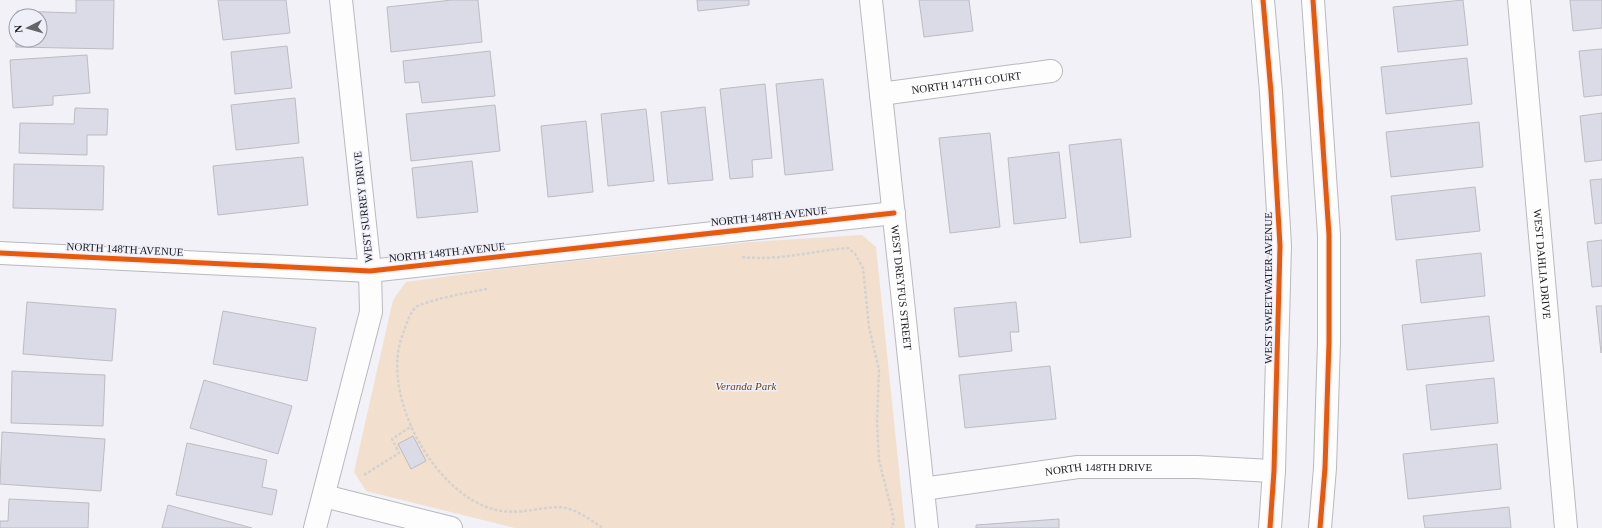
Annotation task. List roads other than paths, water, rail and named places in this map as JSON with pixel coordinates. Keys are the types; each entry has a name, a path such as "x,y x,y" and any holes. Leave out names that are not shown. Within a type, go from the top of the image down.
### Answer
{"street":[{"name":"WEST SURREY DRIVE","path":"315,528 370,312 370,271 341,0"},
{"name":"WEST DREYFUS STREET","path":"871,0 927,528"},
{"name":"WEST SWEETWATER AVENUE","path":"1263,0 1271,92 1280,246 1274,471 1270,528"},
{"path":"1313,0 1329,235 1329,342 1325,468 1320,528"},
{"name":"WEST DAHLIA DRIVE","path":"1519,0 1566,528"},
{"name":"NORTH 147TH COURT","path":"881,94 1052,71"},
{"name":"NORTH 148TH AVENUE","path":"0,253 370,271 894,212"},
{"name":"NORTH 148TH DRIVE","path":"923,488 1078,467 1197,467 1274,471"},
{"path":"324,496 451,528"}],"park label":[{"name":"Veranda Park","path":"746,386"}]}
